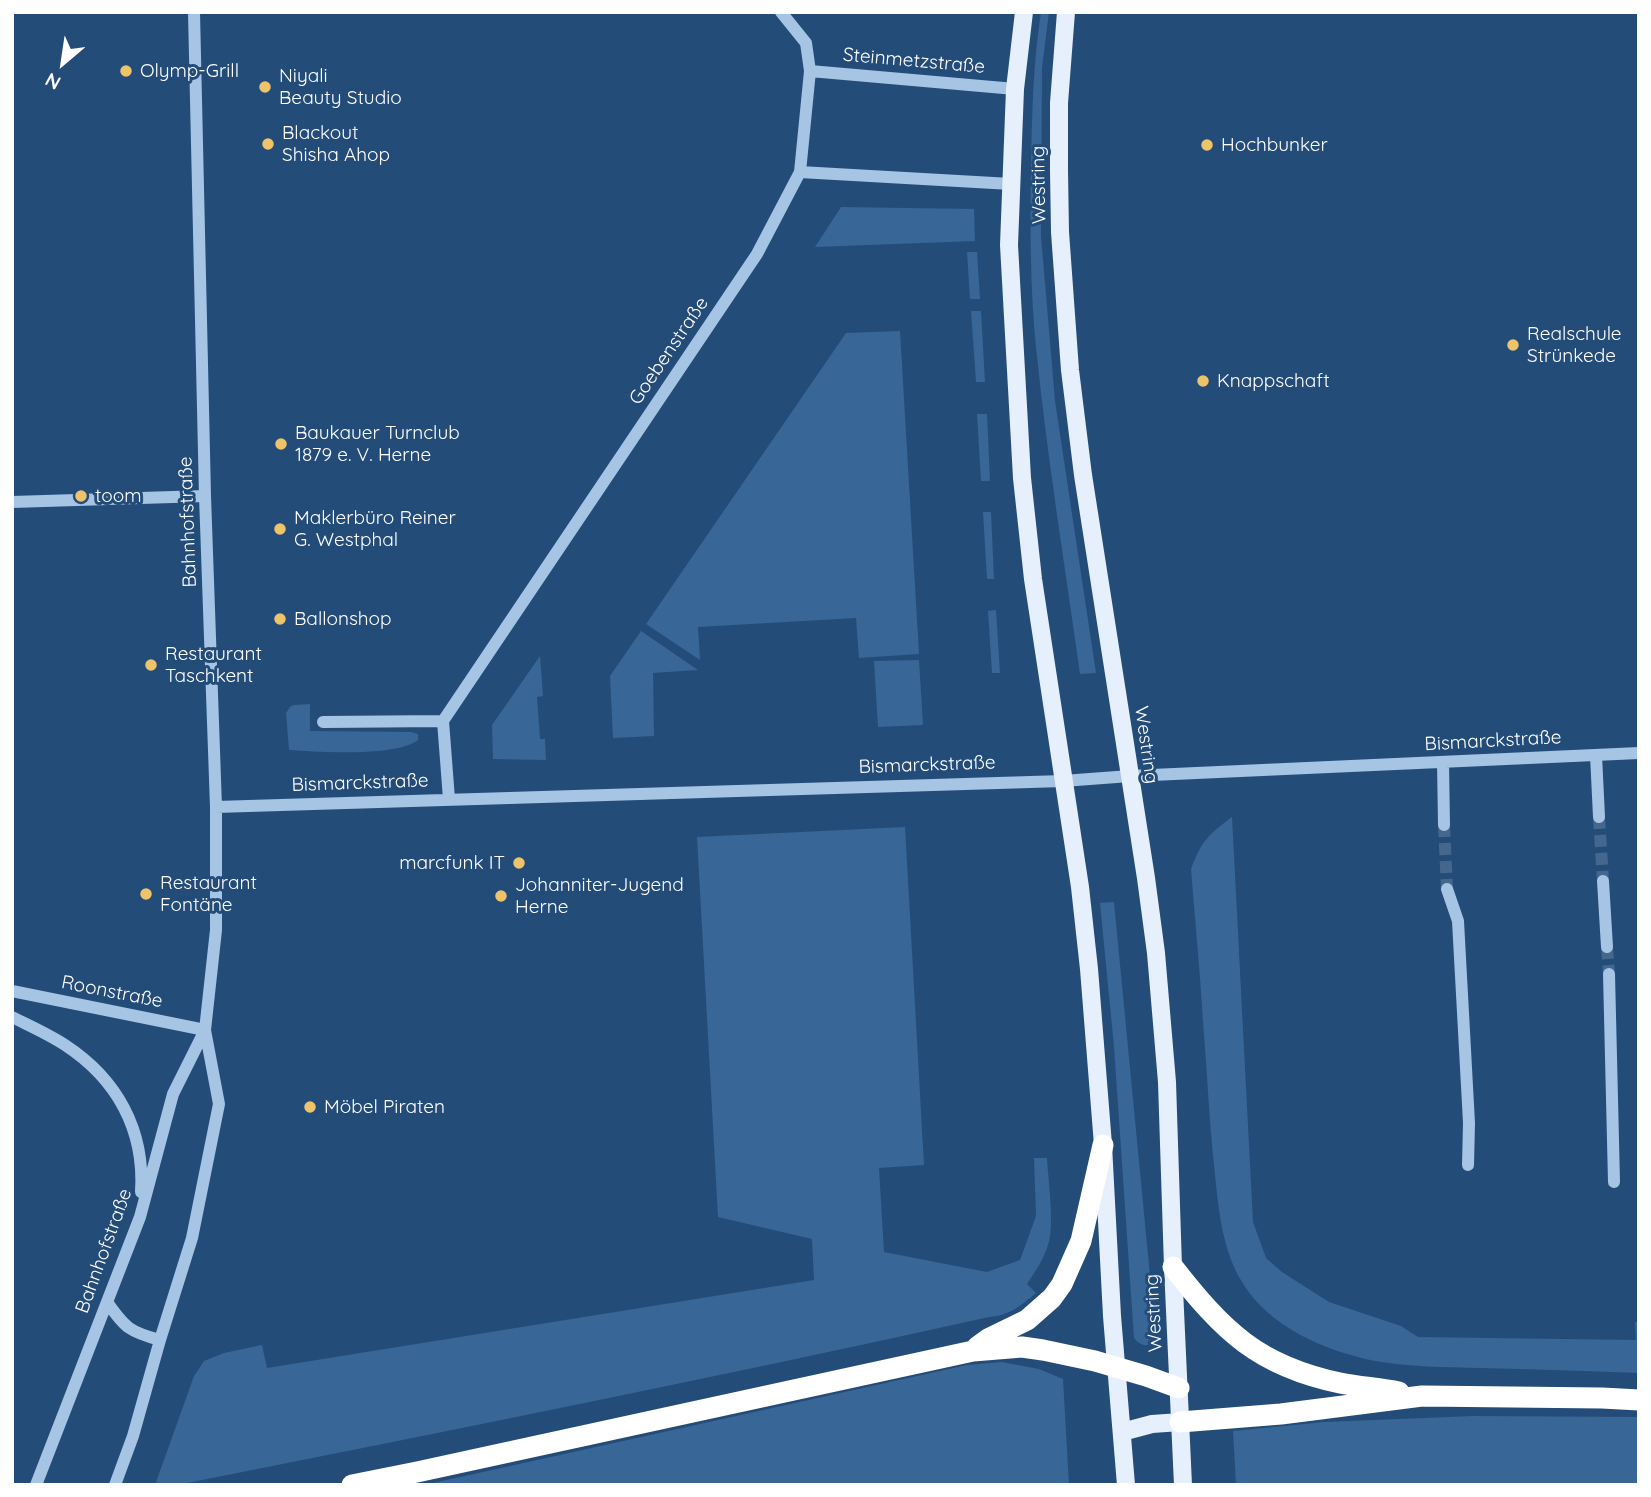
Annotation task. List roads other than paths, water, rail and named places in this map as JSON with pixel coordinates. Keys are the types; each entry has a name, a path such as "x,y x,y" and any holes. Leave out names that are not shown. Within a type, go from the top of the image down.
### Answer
{"highway":[{"path":"973,1351 988,1339 1027,1320 1052,1298 1062,1284 1081,1241 1103,1146"},
{"path":"1173,1267 1218,1320 1239,1339 1266,1357 1302,1372 1339,1382 1422,1396"},
{"path":"352,1485 973,1351 1022,1347 1082,1358 1178,1388"},
{"path":"1180,1422 1281,1414 1422,1396 1639,1400"}],"main road":[{"name":"Westring","path":"1024,12 1015,89 1009,244 1022,478 1033,579 1080,887 1089,968 1126,1485"},
{"name":"Westring","path":"1066,12 1059,103 1059,171 1060,232 1070,370 1083,475 1150,901 1158,979 1167,1082 1183,1485"},
{"path":"1122,1432 1152,1424 1180,1422"}],"street":[{"name":"Bahnhofstraße","path":"115,1485 133,1436 192,1238 219,1104 205,1030 216,930 216,807 205,496 194,12"},
{"path":"781,12 806,43 810,71 800,172 1011,184"},
{"name":"Steinmetzstraße","path":"810,71 1015,89"},
{"name":"Goebenstraße","path":"443,721 758,254 800,172"},
{"path":"12,502 205,496"},
{"path":"323,722 443,721 449,799"},
{"name":"Bismarckstraße","path":"216,807 1063,781 1639,753"},
{"path":"1596,755 1599,817"},
{"path":"1443,762 1444,825"},
{"path":"1603,881 1607,947"},
{"path":"1447,889 1458,920 1469,1123 1468,1165"},
{"path":"1609,974 1614,1182"},
{"name":"Roonstraße","path":"12,991 205,1030"},
{"path":"12,1017 65,1045 88,1063 116,1095 137,1135 142,1184 140,1217"},
{"name":"Bahnhofstraße","path":"37,1485 140,1217 173,1094 205,1030"},
{"path":"107,1302 118,1319 135,1333 160,1340"}],"tunnel":[{"path":"1599,817 1603,881"},
{"path":"1444,825 1447,889"},
{"path":"1607,947 1609,974"}],"place":[{"name":"Olymp-Grill","path":"126,71"},
{"name":"Niyali Beauty Studio","path":"265,87"},
{"name":"Blackout Shisha Ahop","path":"268,144"},
{"name":"Hochbunker","path":"1207,145"},
{"name":"Realschule Strünkede","path":"1513,345"},
{"name":"Knappschaft","path":"1203,381"},
{"name":"Baukauer Turnclub 1879 e. V. Herne","path":"281,444"},
{"name":"toom","path":"81,496"},
{"name":"Maklerbüro Reiner G. Westphal","path":"280,529"},
{"name":"Ballonshop","path":"280,619"},
{"name":"Restaurant Taschkent","path":"151,665"},
{"name":"marcfunk IT","path":"519,863"},
{"name":"Restaurant Fontäne","path":"146,894"},
{"name":"Johanniter-Jugend Herne","path":"501,896"},
{"name":"Möbel Piraten","path":"310,1107"}]}
